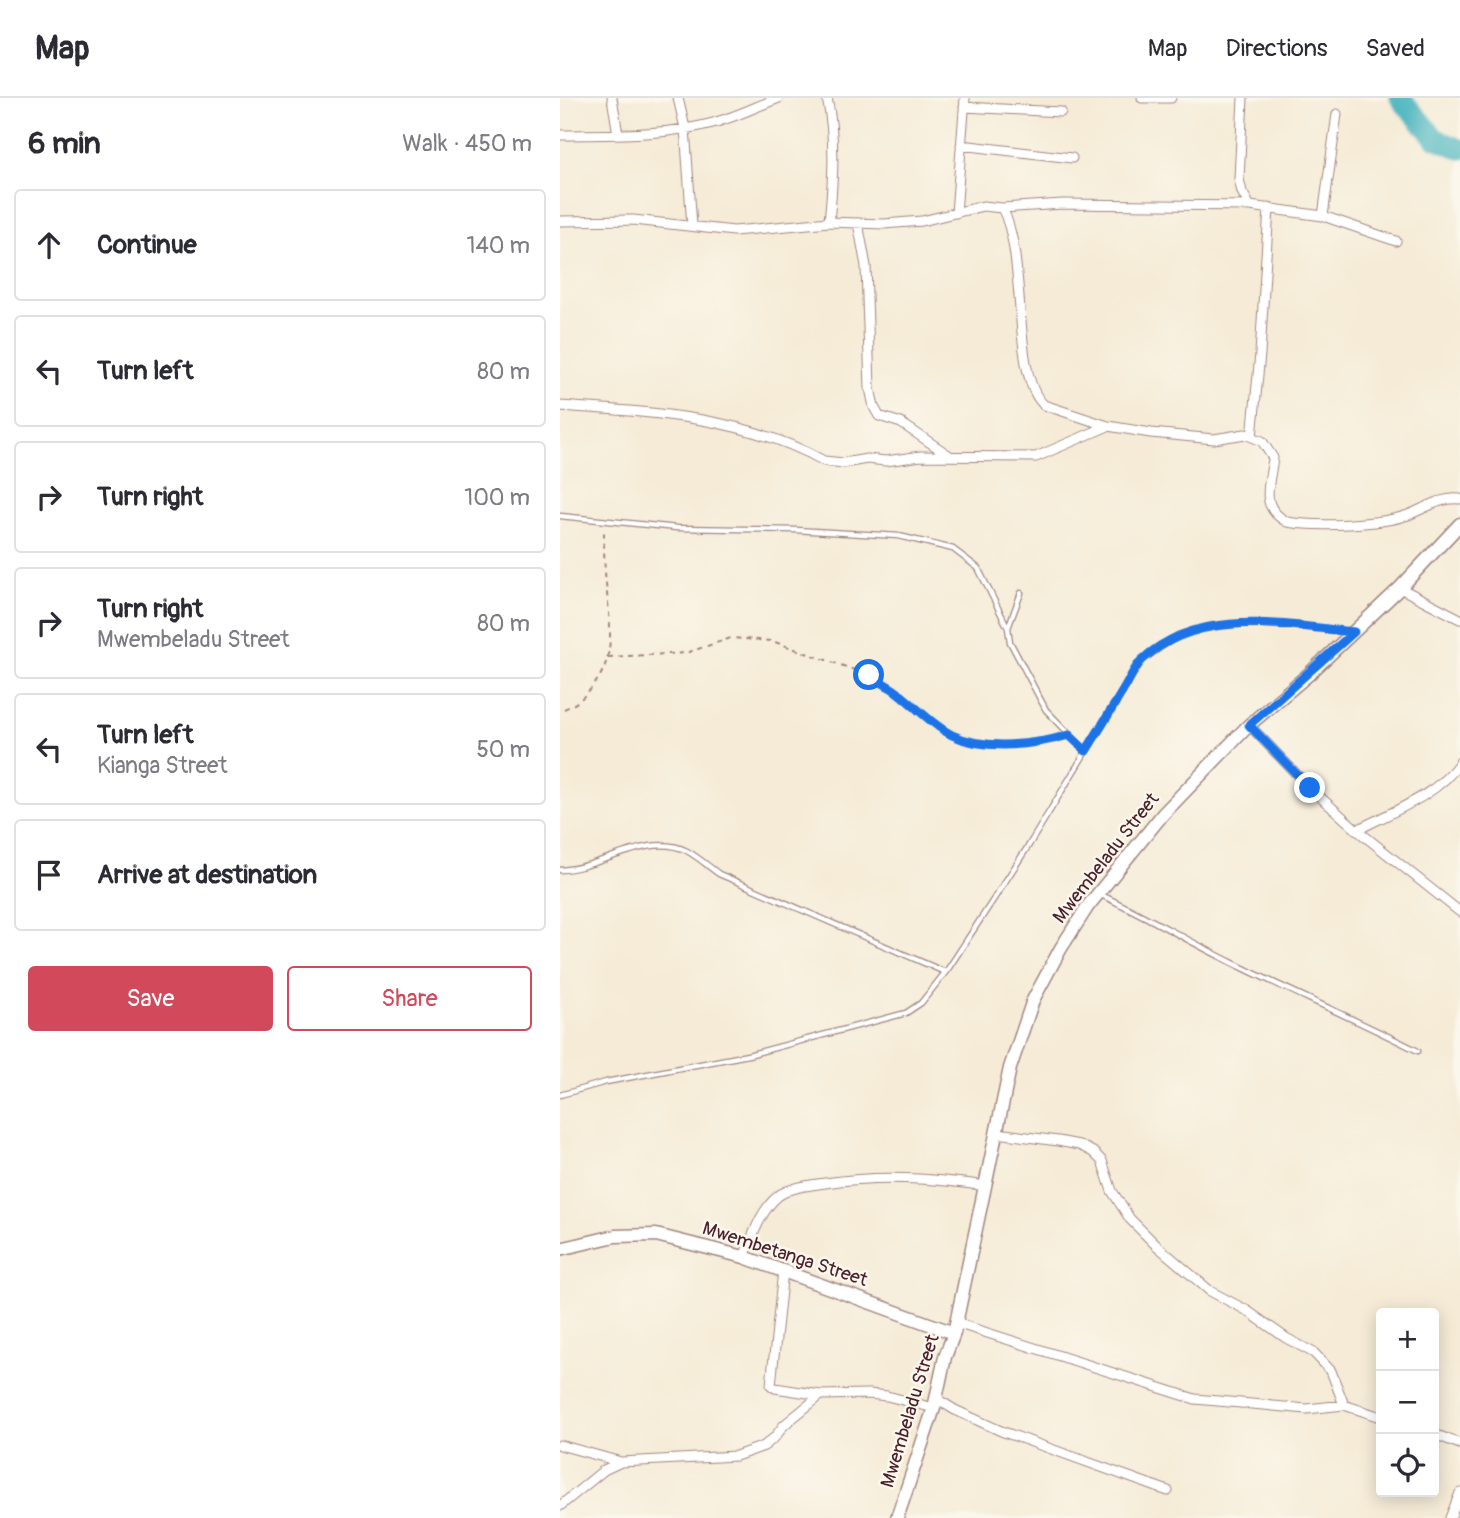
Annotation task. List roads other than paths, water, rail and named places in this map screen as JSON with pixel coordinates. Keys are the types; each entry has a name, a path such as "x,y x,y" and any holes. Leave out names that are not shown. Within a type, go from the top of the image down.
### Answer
{"street":[{"path":"612,98 618,134"},
{"path":"678,98 685,128 692,226"},
{"path":"560,135 618,134 685,128 726,119 779,98"},
{"path":"827,98 833,169 829,222"},
{"path":"1142,98 1171,98"},
{"path":"1243,98 1240,179 1242,191 1250,206"},
{"path":"956,213 964,102 1061,112"},
{"path":"1323,216 1337,114"},
{"path":"961,145 1072,158"},
{"path":"560,221 634,220 734,231 829,222 884,224 922,221 983,205 1002,208 1063,204 1250,206 1323,216 1396,241"},
{"path":"1002,208 1008,219 1014,248 1026,367 1037,399 1053,410 1108,426 1151,433 1213,439 1245,434 1262,441 1273,458 1267,489 1269,505 1277,517 1287,523 1384,521 1409,514 1443,499 1460,499"},
{"path":"1252,437 1269,208"},
{"path":"858,223 866,266 870,388 874,407 879,416 901,423 950,456"},
{"path":"560,406 656,412 696,419 768,435 834,463 867,459 886,461 921,456 1035,457 1108,426"},
{"name":"Mwembeladu Street","path":"897,1518 936,1404 955,1328 1010,1068 1033,1000 1061,948 1098,894 1163,814 1249,725 1400,588 1460,524"},
{"path":"1400,588 1460,619"},
{"path":"1249,725 1310,788 1357,830 1460,912"},
{"path":"1357,830 1426,794 1443,782 1460,762"},
{"path":"997,1133 1058,1140 1093,1152 1102,1161 1112,1191 1130,1219 1146,1236 1210,1291 1246,1310 1286,1338 1314,1353 1331,1371 1344,1405"},
{"path":"744,1257 763,1213 780,1195 806,1186 856,1178 905,1177 986,1186"},
{"name":"Mwembetanga Street","path":"560,1249 615,1236 656,1235 744,1257 955,1328"},
{"path":"783,1271 771,1385 775,1388 821,1395 869,1394 936,1404 1002,1431 1168,1491"},
{"path":"955,1328 1195,1399 1307,1409 1344,1405 1376,1415"},
{"path":"560,1445 621,1462 736,1456 764,1446 793,1417 821,1395"},
{"path":"1439,1436 1460,1444"},
{"path":"560,1506 604,1470 621,1462"},
{"path":"1450,1518 1460,1493"}],"lane":[{"path":"560,516 677,528 795,530 899,536 953,549 978,568 1008,628 1010,642 1041,700 1069,735 1086,751"},
{"path":"1008,628 1021,593"},
{"path":"560,1096 606,1082 748,1055 906,1013 921,1003 945,972 1029,845 1141,661 1178,635 1210,626 1296,626 1354,632"},
{"path":"560,870 578,869 649,846 664,845 685,850 719,874 945,972"},
{"path":"1098,894 1299,996 1356,1020 1418,1051"}],"waterway":[{"path":"1400,98 1435,138 1460,149"}]}
